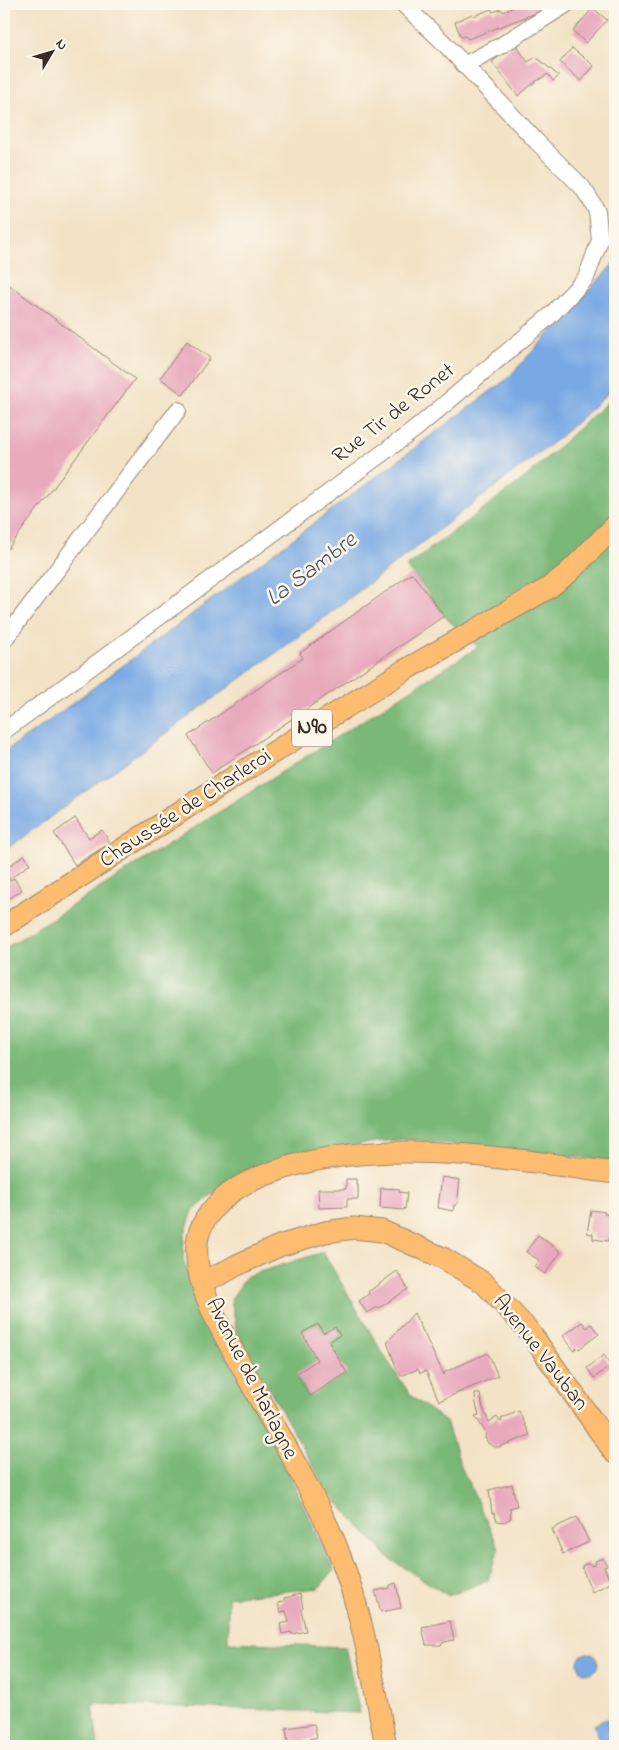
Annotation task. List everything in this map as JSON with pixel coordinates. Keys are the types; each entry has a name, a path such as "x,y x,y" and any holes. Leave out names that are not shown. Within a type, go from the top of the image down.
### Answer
{"main road":[{"name":"Chaussée de Charleroi","path":"4,926 223,784 398,675 547,589 568,573 615,526"},
{"name":"Avenue de Marlagne","path":"386,1746 356,1600 329,1529 216,1320 201,1281 196,1245 200,1229 211,1211 236,1188 262,1176 291,1166 363,1154 445,1152 615,1173"},
{"name":"Avenue Vauban","path":"201,1281 221,1274 279,1246 324,1232 354,1228 382,1231 444,1258 484,1283 528,1331 615,1453"}],"street":[{"name":"Rue Tir de Ronet","path":"4,731 414,430 551,315 586,278 600,240 597,212 582,187 403,4"},
{"path":"464,65 500,46 567,4"},
{"path":"4,640 178,410"}],"green space":[{"path":"615,395 615,1161 403,1139 327,1148 273,1161 221,1187 193,1211 184,1236 183,1259 206,1317 276,1447 334,1570 319,1588 228,1597 228,1642 345,1647 360,1713 93,1704 98,1746 4,1746 4,949 478,647 444,616 424,587 406,567 527,476"},
{"path":"323,1252 385,1357 411,1396 446,1422 462,1469 499,1548 488,1580 449,1596 390,1559 328,1492 237,1333 231,1299 247,1276"}],"water":[{"name":"La Sambre","path":"615,262 615,387 560,437 321,620 4,851 4,752 50,720 507,379"},
{"path":"588,1653 595,1656 598,1663 595,1670 588,1673 581,1670 578,1663 581,1656"},
{"path":"606,1719 609,1721 610,1725 608,1727 615,1741 611,1746 603,1746 594,1725"}],"building":[{"path":"520,4 541,4 544,10 468,39 465,36 461,37 455,22 472,14 474,16 491,9 493,12 501,9 503,12"},
{"path":"593,8 607,20 586,43 573,31"},
{"path":"515,44 528,62 536,57 559,76 553,81 548,74 518,96 492,62"},
{"path":"572,48 594,66 581,81 560,62"},
{"path":"4,281 135,379 4,554"},
{"path":"187,341 210,358 183,395 160,378"},
{"path":"412,573 444,616 212,773 188,736 303,658 300,653"},
{"path":"75,818 89,838 102,830 110,843 75,865 54,833"},
{"path":"24,855 30,864 8,880 4,870"},
{"path":"14,878 22,890 4,902 4,885"},
{"path":"442,1177 460,1180 457,1205 454,1205 453,1211 438,1208"},
{"path":"346,1179 356,1179 358,1199 347,1199 347,1207 319,1208 318,1189 346,1189"},
{"path":"381,1188 399,1189 399,1192 407,1193 405,1209 380,1208"},
{"path":"591,1210 612,1215 612,1236 610,1236 608,1241 593,1239 593,1234 587,1233"},
{"path":"538,1235 561,1252 545,1274 535,1267 539,1260 526,1252"},
{"path":"397,1271 408,1289 379,1308 367,1313 359,1301"},
{"path":"414,1313 444,1375 445,1372 488,1353 498,1376 439,1401 426,1371 420,1373 418,1369 401,1376 387,1342"},
{"path":"582,1322 587,1328 591,1324 599,1334 579,1349 577,1347 574,1350 563,1336"},
{"path":"318,1324 323,1333 335,1327 340,1335 329,1342 347,1373 310,1396 296,1374 317,1360 302,1333"},
{"path":"604,1355 611,1366 594,1378 587,1368"},
{"path":"475,1394 480,1394 489,1422 497,1417 500,1422 502,1421 501,1419 519,1411 530,1435 499,1447 494,1447 488,1443 485,1438 486,1433 475,1416 479,1415"},
{"path":"512,1484 517,1506 510,1508 511,1518 504,1522 497,1521 494,1513 492,1513 489,1490"},
{"path":"577,1517 589,1542 563,1554 552,1529"},
{"path":"603,1558 607,1566 604,1567 611,1583 592,1592 582,1568 583,1565 588,1563 592,1566 596,1564 595,1561"},
{"path":"396,1583 401,1608 381,1612 375,1591 390,1588 390,1585"},
{"path":"300,1594 303,1608 301,1610 306,1631 282,1634 280,1624 289,1622 286,1611 280,1612 278,1603 284,1601 284,1598"},
{"path":"450,1621 454,1640 444,1642 441,1645 426,1645 422,1627"},
{"path":"314,1724 317,1737 302,1741 303,1746 281,1746 281,1744 288,1743 286,1728"}]}
